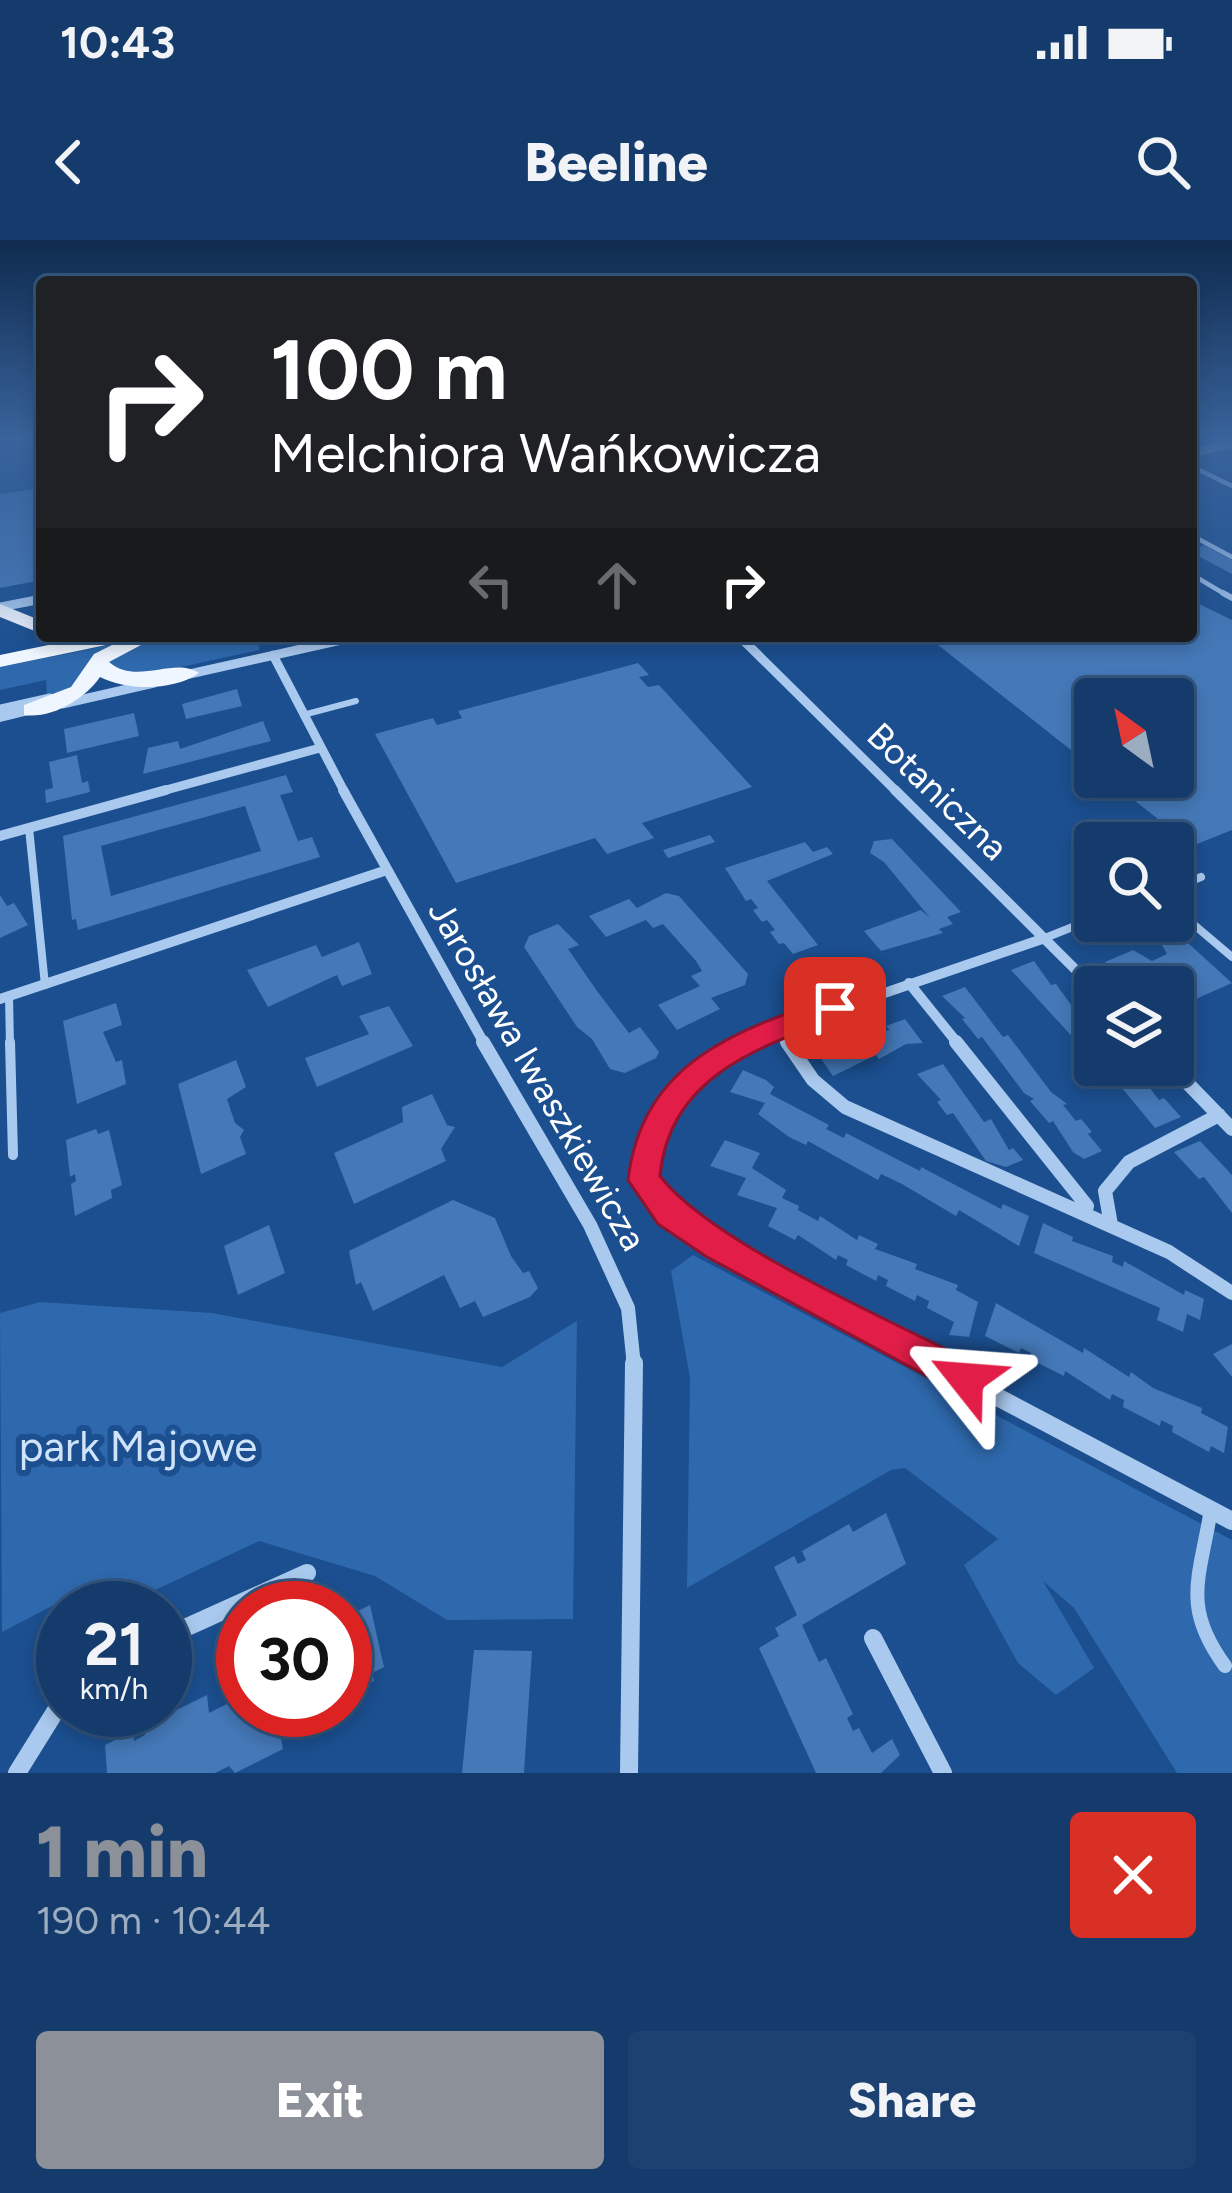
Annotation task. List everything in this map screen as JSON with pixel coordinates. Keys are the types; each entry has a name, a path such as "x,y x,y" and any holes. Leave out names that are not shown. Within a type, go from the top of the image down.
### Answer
{"main road":[{"path":"2,610 34,626"},
{"path":"0,646 36,639"},
{"path":"0,661 93,642"},
{"path":"32,710 79,692 98,663 137,642"},
{"path":"98,663 121,678 188,673"}],"street":[{"path":"2,610 36,604"},
{"path":"0,713 79,692 332,642"},
{"name":"Botaniczna","path":"745,642 1074,968"},
{"name":"Jarosława Iwaszkiewicza","path":"273,655 384,871 590,1225 628,1308 636,1385 629,1773"},
{"path":"0,713 32,710 222,666"},
{"path":"0,836 320,748"},
{"path":"4,998 384,871"},
{"path":"1045,938 776,1028 701,1066 661,1114 648,1138 644,1180 669,1214 774,1279 1232,1521"},
{"path":"909,983 1087,1206 1085,1214"},
{"path":"776,1028 813,1080 845,1107 1201,1268 1232,1293"},
{"path":"1191,1086 1232,1129"},
{"path":"1111,1226 1105,1191 1116,1173 1219,1115"},
{"path":"192,1625 307,1573"},
{"path":"873,1638 943,1773"},
{"path":"17,1773 39,1737"}],"lane":[{"path":"1197,538 1232,557"},
{"path":"1197,578 1232,598"},
{"path":"303,715 356,701"},
{"path":"28,828 45,985"},
{"path":"1194,880 1202,877"},
{"path":"1194,925 1232,957"},
{"path":"1045,938 1074,926"},
{"path":"4,998 13,1155"},
{"path":"1210,1509 1195,1609 1200,1632 1225,1666"}],"green space":[{"path":"259,642 259,650 149,674 112,670 108,660 136,643"},
{"path":"115,644 73,690 47,695 46,680 0,690 0,667"},
{"path":"693,1255 1232,1540 1232,1773 1177,1773 1074,1608 1043,1581 1094,1668 1056,1695 1018,1663 964,1565 998,1539 905,1468 891,1470 687,1588 690,1378 671,1271"},
{"name":"park Majowe","path":"40,1302 212,1313 502,1367 577,1321 573,1619 447,1620 375,1576 259,1541 174,1581 36,1581 36,1614 2,1632 0,1313"}],"building":[{"path":"0,511 36,511 36,581 0,588"},
{"path":"1204,545 1232,560 1232,574 1197,555 1197,549"},
{"path":"1197,603 1232,620 1232,830 1194,845 1194,822 1162,822 1131,798 1194,798 1194,678 1074,678 1074,752 934,642 1197,642"},
{"path":"638,663 649,675 639,677 648,687 659,685 752,787 642,823 654,838 607,854 595,838 456,883 375,734 433,718 437,725 462,718 458,711"},
{"path":"237,689 242,706 186,719 182,704"},
{"path":"134,713 139,736 67,753 64,729"},
{"path":"263,721 271,741 143,774 148,748 178,741 180,749"},
{"path":"77,755 82,783 88,781 90,792 46,803 45,790 53,788 49,762"},
{"path":"286,775 293,792 280,795 298,841 312,837 320,857 78,930 76,919 72,920 63,836","holes":["245,806 261,851 111,896 101,846"]},
{"path":"710,835 715,842 668,858 663,850"},
{"path":"892,839 961,912 947,917 953,924 939,929 943,933 881,951 864,931 921,910 930,918 884,862 870,853 874,841"},
{"path":"805,842 813,852 827,847 833,854 767,881 818,945 793,954 784,943 779,944 770,932 775,930 767,920 762,922 753,910 758,908 751,899 746,901 725,868"},
{"path":"666,893 679,896 748,974 745,985 711,998 720,1009 677,1030 658,1005 700,986 691,976 702,971 696,961 663,924 653,928 646,920 606,937 589,916 629,899 637,908"},
{"path":"0,895 7,906 14,903 28,925 0,938"},
{"path":"558,924 579,945 568,949 597,991 629,1033 640,1027 659,1052 656,1058 625,1073 610,1069 592,1039 577,1027 524,947 529,936"},
{"path":"359,942 372,974 342,986 337,975 268,1007 247,970 316,945 322,957"},
{"path":"1160,942 1187,942 1232,983 1194,1000 1194,966 1109,966 1105,962 1133,950 1152,961 1167,954"},
{"path":"1034,961 1051,985 1056,984 1074,1009 1074,1039 1011,970"},
{"path":"965,987 1003,1037 1008,1035 1051,1092 1067,1104 1063,1105 1076,1121 1081,1119 1092,1132 1088,1134 1102,1151 1084,1159 1073,1152 1053,1121 1049,1123 982,1037 978,1039 942,996"},
{"path":"116,1003 122,1025 103,1032 116,1062 122,1060 126,1084 77,1104 63,1021"},
{"path":"389,1006 413,1046 317,1087 305,1058 369,1034 359,1016"},
{"path":"905,1019 923,1043 906,1044 879,1059 876,1055 833,1076 817,1053 857,1043 854,1039 890,1030 886,1026"},
{"path":"236,1060 246,1087 227,1099 235,1123 244,1130 240,1137 246,1154 201,1174 178,1084"},
{"path":"943,1064 984,1122 991,1119 1009,1150 1013,1148 1023,1160 1006,1167 986,1161 953,1113 947,1115 937,1102 941,1100 917,1074"},
{"path":"743,1070 766,1080 774,1087 770,1094 829,1125 826,1129 844,1138 846,1133 920,1171 921,1167 1001,1209 1003,1204 1029,1216 1019,1246 959,1210 956,1216 881,1174 878,1180 808,1141 806,1145 789,1137 758,1114 765,1103 730,1092"},
{"path":"1120,1086 1148,1086 1181,1117 1155,1128"},
{"path":"432,1094 447,1125 455,1127 441,1149 446,1161 354,1204 334,1153 403,1122 402,1107"},
{"path":"96,1129 98,1134 109,1130 122,1185 111,1190 112,1198 75,1216 71,1184 76,1181 75,1174 70,1177 66,1140"},
{"path":"725,1140 760,1153 752,1168 786,1190 782,1198 799,1206 798,1210 818,1221 820,1216 857,1240 859,1235 878,1244 875,1249 917,1264 915,1269 958,1285 956,1290 978,1302 969,1337 949,1335 954,1322 927,1308 929,1301 917,1295 915,1301 886,1286 888,1280 878,1275 876,1281 846,1265 848,1260 838,1255 836,1260 798,1235 795,1240 768,1226 777,1208 737,1195 746,1178 710,1166"},
{"path":"1200,1141 1232,1175 1232,1213 1204,1177 1199,1179 1174,1152"},
{"path":"453,1200 495,1218 511,1256 523,1273 529,1271 538,1288 530,1297 483,1317 475,1301 460,1308 444,1275 373,1311 361,1282 356,1285 349,1251"},
{"path":"1043,1223 1073,1237 1072,1241 1113,1256 1112,1262 1123,1267 1124,1261 1184,1295 1185,1290 1204,1299 1200,1320 1187,1314 1183,1332 1157,1320 1160,1308 1034,1253"},
{"path":"269,1225 285,1273 238,1295 224,1246"},
{"path":"996,1303 1129,1377 1131,1372 1153,1388 1202,1408 1201,1413 1228,1427 1224,1453 1211,1446 1209,1452 1172,1432 1173,1426 1161,1420 1160,1426 1123,1407 1124,1400 1112,1394 1110,1400 1065,1371 1064,1376 1030,1359 1031,1353 1021,1348 1019,1353 985,1336"},
{"path":"1232,1344 1232,1377 1213,1354"},
{"path":"886,1513 906,1564 802,1625 819,1662 826,1658 853,1714 847,1718 853,1731 859,1728 872,1753 892,1739 900,1755 881,1773 816,1773 759,1648 779,1636 775,1628 797,1615 774,1567 794,1556 798,1564 806,1560 802,1551 849,1524 853,1532"},
{"path":"372,1614 384,1667 372,1673"},
{"path":"474,1650 532,1651 524,1773 462,1773"},
{"path":"207,1695 209,1713 216,1710 216,1737 285,1737 283,1749 235,1773 229,1766 215,1773 107,1773 105,1745 121,1737 134,1737 134,1741 192,1737 192,1702"}],"route":[{"path":"835,1008 749,1038 701,1066 661,1114 648,1138 644,1180 669,1214 719,1246 966,1379"}]}
